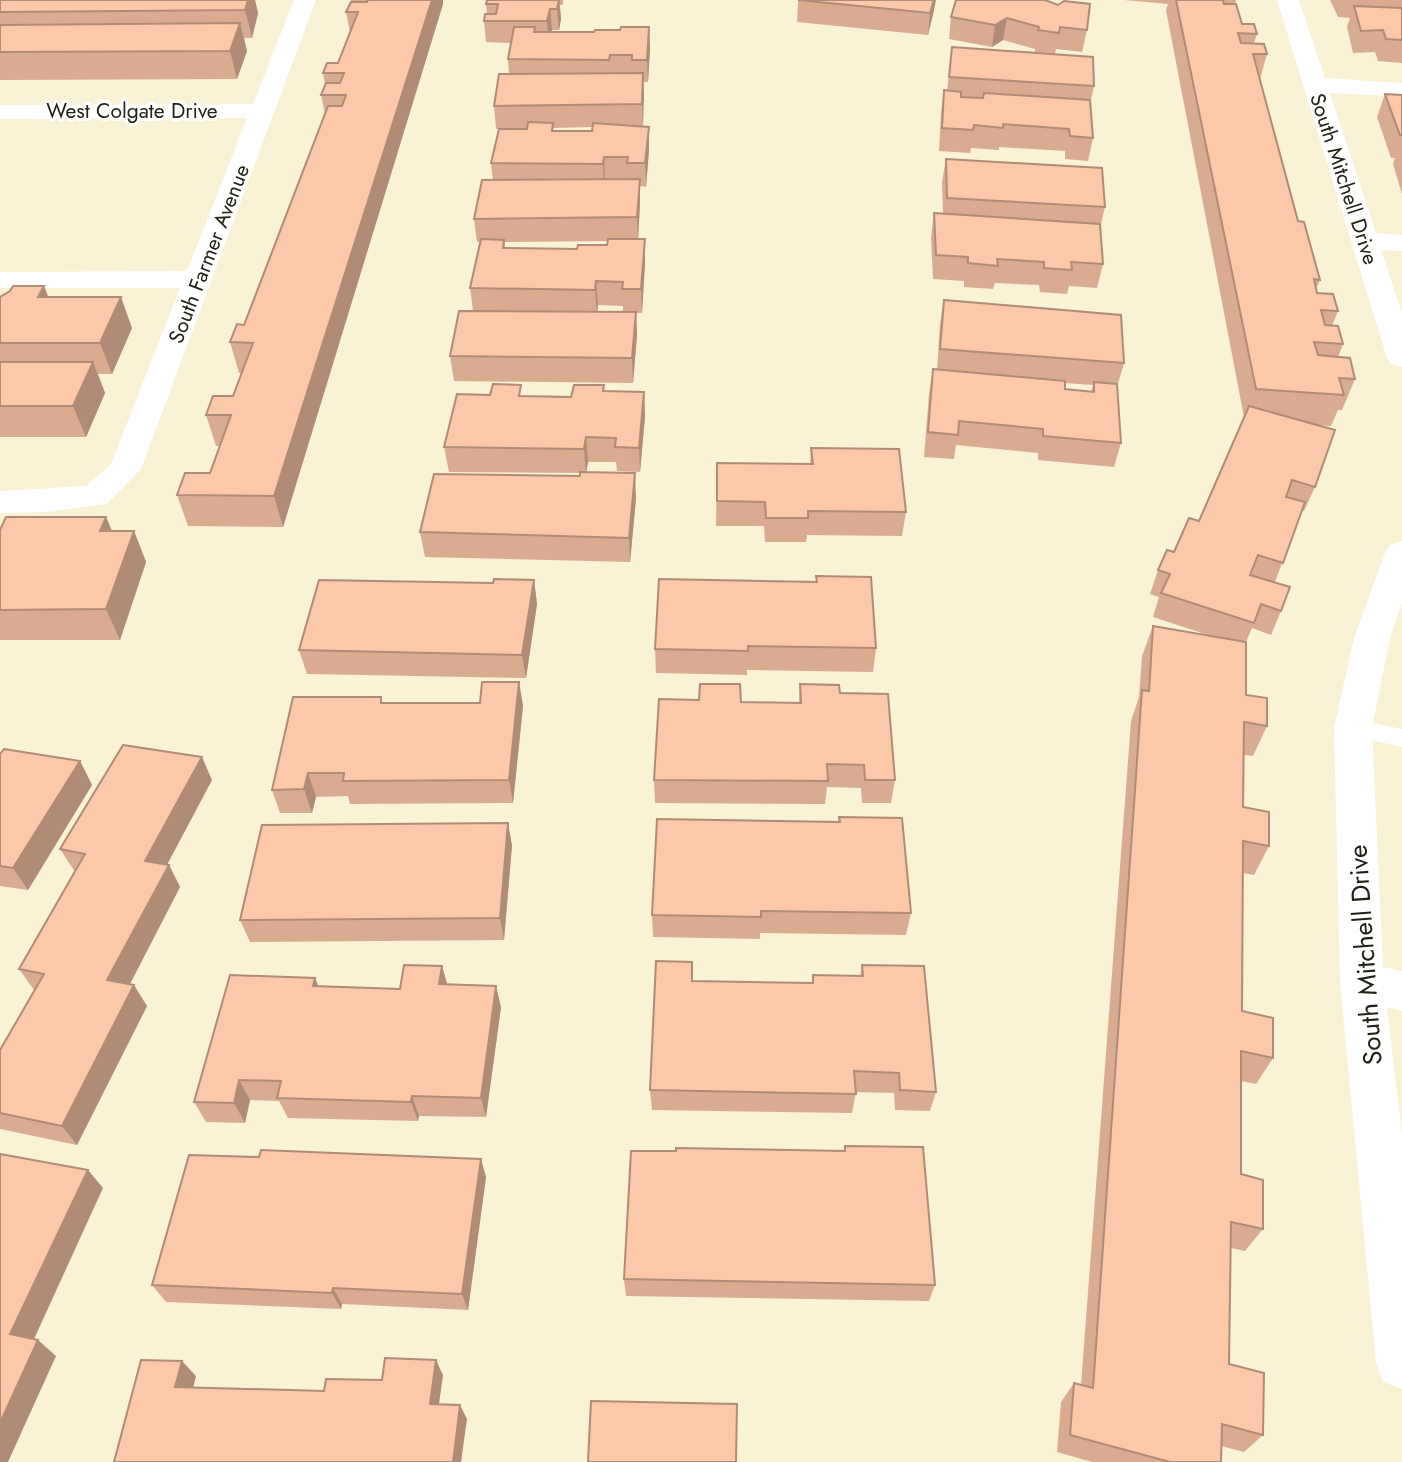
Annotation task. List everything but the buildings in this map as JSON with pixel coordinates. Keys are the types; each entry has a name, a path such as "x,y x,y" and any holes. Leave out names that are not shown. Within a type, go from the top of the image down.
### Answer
{"street":[{"name":"South Farmer Avenue","path":"0,502 95,496 125,468 200,279 305,0"},
{"name":"South Mitchell Drive","path":"1288,0 1402,358"},
{"path":"1314,85 1402,90"},
{"name":"West Colgate Drive","path":"0,111 264,111"},
{"path":"1363,240 1402,243"},
{"path":"0,280 200,279"},
{"name":"South Mitchell Drive","path":"1398,576 1372,638 1353,728 1382,986 1402,1363"}],"lane":[{"path":"1353,728 1402,738"}]}
